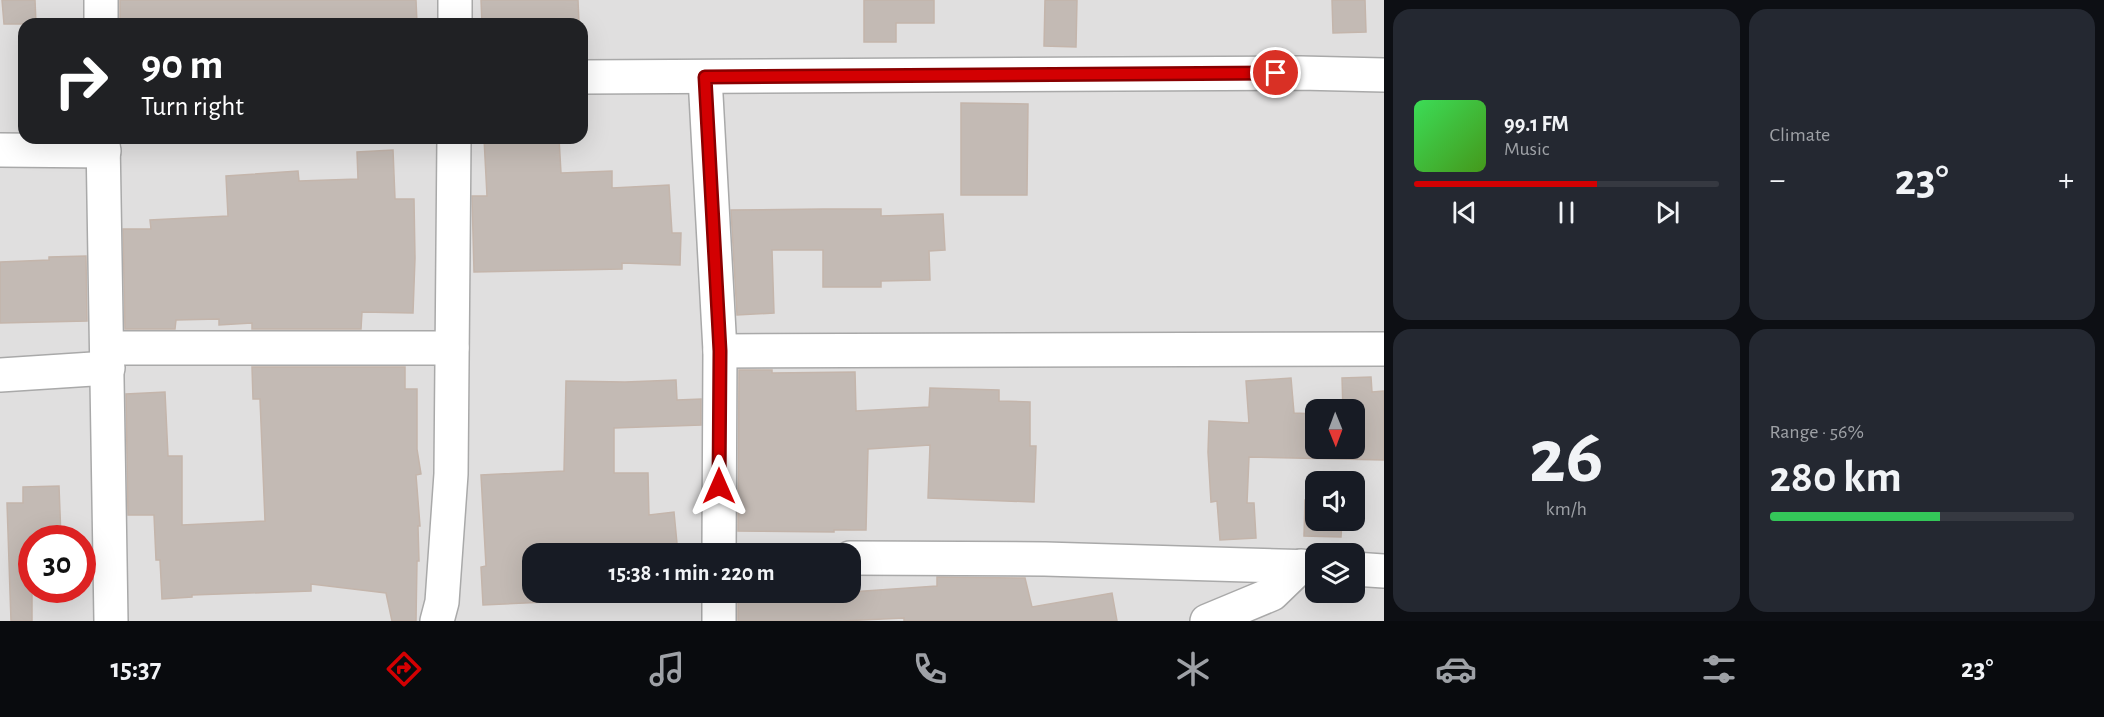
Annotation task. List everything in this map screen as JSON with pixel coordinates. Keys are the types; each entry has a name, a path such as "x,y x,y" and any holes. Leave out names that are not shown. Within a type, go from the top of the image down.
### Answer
{"street":[{"path":"101,0 101,18"},
{"path":"455,0 455,18"},
{"path":"588,77 1300,73 1384,75"},
{"path":"705,77 720,351 719,543"},
{"path":"0,150 104,144 111,621"},
{"path":"437,621 442,602 451,474 454,144"},
{"path":"0,375 108,358 452,348"},
{"path":"720,351 1384,349"},
{"path":"861,558 1045,559 1305,567"},
{"path":"1207,621 1272,594 1305,569"},
{"path":"1365,570 1384,571"},
{"path":"719,603 719,621"}],"shaded area":[{"path":"0,0 1384,0 1384,621 0,621"}],"building":[{"path":"2,0 35,0 36,18 18,18 18,24 4,24"},
{"path":"120,0 416,0 417,18 120,18"},
{"path":"481,0 578,0 579,18 482,18"},
{"path":"864,0 934,0 934,23 896,23 896,42 864,42"},
{"path":"1045,0 1077,0 1076,47 1044,46"},
{"path":"1332,0 1365,0 1366,32 1333,33"},
{"path":"961,103 1028,104 1027,195 961,195"},
{"path":"484,144 559,144 561,173 612,171 612,188 669,185 672,233 681,233 680,265 622,263 622,269 474,272 472,196 487,196"},
{"path":"393,150 395,199 414,199 413,313 362,312 361,329 252,329 252,323 219,325 219,319 176,320 175,329 125,329 123,229 151,229 150,220 228,216 226,176 298,171 299,181 358,179 357,152"},
{"path":"881,209 881,216 943,214 945,250 929,251 930,280 881,281 881,287 823,287 823,250 772,250 774,313 737,315 731,210"},
{"path":"86,256 87,321 0,323 0,262"},
{"path":"252,367 405,367 405,389 417,389 417,449 421,474 416,475 420,526 418,526 416,621 392,621 386,593 311,584 311,591 192,595 192,597 162,599 160,560 156,560 154,515 128,515 126,394 165,392 168,456 182,456 182,525 265,521 260,399 253,399"},
{"path":"739,370 772,370 772,373 855,372 856,411 929,407 930,388 999,390 999,401 1030,402 1030,446 1036,446 1034,502 928,498 930,445 868,449 866,530 738,531"},
{"path":"1371,377 1372,392 1384,391 1384,460 1339,459 1365,459 1365,399 1343,399 1342,378"},
{"path":"1291,378 1294,413 1305,414 1305,458 1249,457 1247,503 1254,503 1256,538 1220,540 1217,501 1211,502 1209,421 1249,423 1246,381"},
{"path":"676,380 677,400 701,399 701,425 614,428 614,473 648,473 649,515 674,512 677,543 522,543 522,603 526,603 483,605 481,567 486,566 481,475 564,471 566,381"},
{"path":"59,486 60,525 18,525 18,603 32,603 32,621 11,621 7,503 23,503 23,487"},
{"path":"1305,500 1305,531 1341,531 1341,537 1304,536"},
{"path":"937,577 1025,578 1032,607 1112,593 1117,621 904,621 904,618 842,621 738,621 738,603 861,603 861,591 937,586"}],"route":[{"path":"719,486 720,351 705,77 1276,73"}]}
